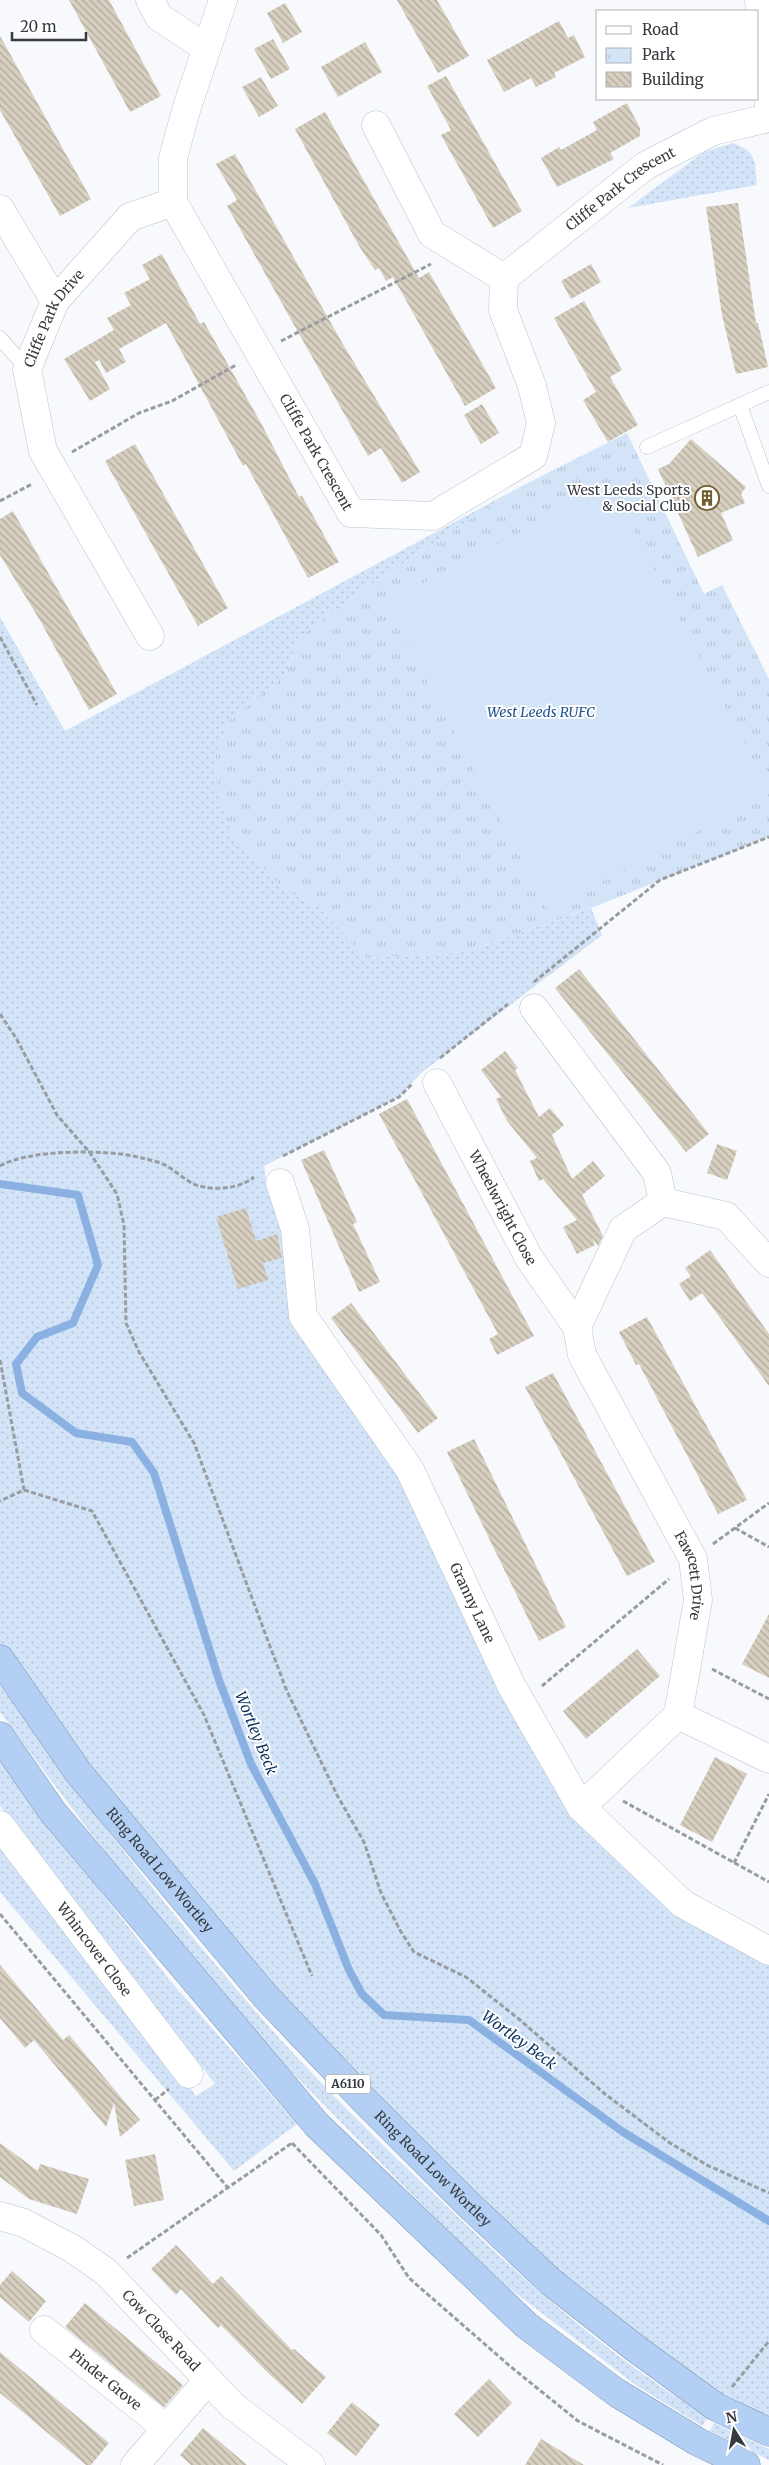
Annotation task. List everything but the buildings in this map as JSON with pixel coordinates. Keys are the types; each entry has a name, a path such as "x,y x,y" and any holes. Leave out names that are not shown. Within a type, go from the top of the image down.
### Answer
{"highway":[{"name":"Ring Road Low Wortley","path":"0,1659 78,1772 266,1997 365,2101 468,2204 551,2282 635,2348 716,2406 769,2432"},
{"path":"0,1736 52,1811 316,2125 526,2325 618,2393 698,2442 746,2465"}],"street":[{"path":"150,0 159,17 206,48"},
{"name":"Cliffe Park Crescent","path":"223,0 206,48 173,158 173,202 351,513 433,516 533,456 541,423 532,386 503,310 504,278 645,166 713,131 769,118"},
{"path":"759,0 769,106"},
{"path":"376,125 432,234 504,278"},
{"name":"Cliffe Park Drive","path":"150,636 43,451 27,369 55,301 130,217 173,202"},
{"path":"0,209 55,301"},
{"path":"526,998 657,1173 664,1202"},
{"name":"Wheelwright Close","path":"429,1075 529,1258 577,1327"},
{"name":"Granny Lane","path":"273,1171 295,1229 303,1316 410,1470 511,1685 522,1704 591,1798 683,1904 769,1951"},
{"path":"577,1327 623,1229 664,1202 726,1216 769,1263"},
{"name":"Fawcett Drive","path":"577,1327 582,1355 693,1559 698,1600 678,1715"},
{"path":"591,1798 678,1715 769,1760"},
{"name":"Whincover Close","path":"0,1825 189,2074"},
{"name":"Cow Close Road","path":"0,2216 24,2223 73,2248 106,2272 233,2406 311,2465"},
{"name":"Pinder Grove","path":"44,2330 166,2428"},
{"path":"135,2465 208,2380"}],"lane":[{"path":"0,338 27,369"},
{"path":"647,447 769,392"},
{"path":"740,405 769,486"}],"path":[{"path":"0,501 139,413 172,401 259,352 458,250"},
{"path":"0,638 37,705"},
{"path":"0,1166 11,1160 41,1154 112,1153 140,1157 165,1164 195,1185 213,1188 229,1187 249,1182 273,1171 398,1097 429,1075 526,998 660,880 769,837"},
{"path":"0,1014 16,1038 57,1115 90,1153 117,1194 124,1225 126,1324 139,1352 194,1443 286,1689 338,1797 364,1842 381,1893 401,1932 414,1952 466,1977 605,2094 670,2143 707,2166 769,2193"},
{"path":"0,1360 24,1490"},
{"path":"0,1501 24,1490 92,1511 204,1715 312,1976"},
{"path":"522,1704 693,1559 769,1503"},
{"path":"735,1528 769,1547"},
{"path":"688,1657 769,1699"},
{"path":"734,1863 769,1794"},
{"path":"591,1798 734,1863 769,1882"},
{"path":"0,1914 228,2188"},
{"path":"106,2272 316,2125"},
{"path":"292,2143 381,2235 409,2278 482,2342 578,2421 663,2465"}],"green space":[{"path":"733,143 741,146 751,154 755,164 757,185 628,208 704,152"},
{"name":"West Leeds RUFC","path":"627,433 704,594 722,585 769,679 769,837 591,908 465,952 366,958 319,907 285,890 233,838 217,790 216,754 227,722 286,675 299,637 367,587 520,487"},
{"path":"609,485 769,790 769,794 548,910 386,603"},
{"path":"520,487 367,587 299,637 286,675 227,722 285,890 319,907 366,958 465,952 591,908 602,935 421,1073 399,1097 264,1166 268,1195 295,1229 303,1316 410,1470 557,1762 683,1904 769,1951 769,2432 635,2348 365,2101 0,1655 0,617 65,731"},
{"path":"0,1685 98,1817 165,1903 235,1988 311,2072 416,2177 533,2286 636,2369 708,2417 702,2426 637,2386 509,2288 436,2219 283,2063 144,1903 47,1775 0,1712"},
{"path":"0,1762 172,1983 297,2124 234,2171 0,1892 0,1841 196,2096 215,2084 0,1806"},
{"path":"714,2423 769,2449 769,2460 710,2431"}],"waterway":[{"name":"Wortley Beck","path":"0,1184 78,1195 98,1265 73,1323 37,1337 16,1364 22,1393 76,1433 132,1442 154,1473 219,1680 251,1764 315,1884 349,1970 362,1994 384,2015 469,2020 623,2132 769,2221"}],"place":[{"name":"West Leeds Sports & Social Club","path":"707,498"}]}
